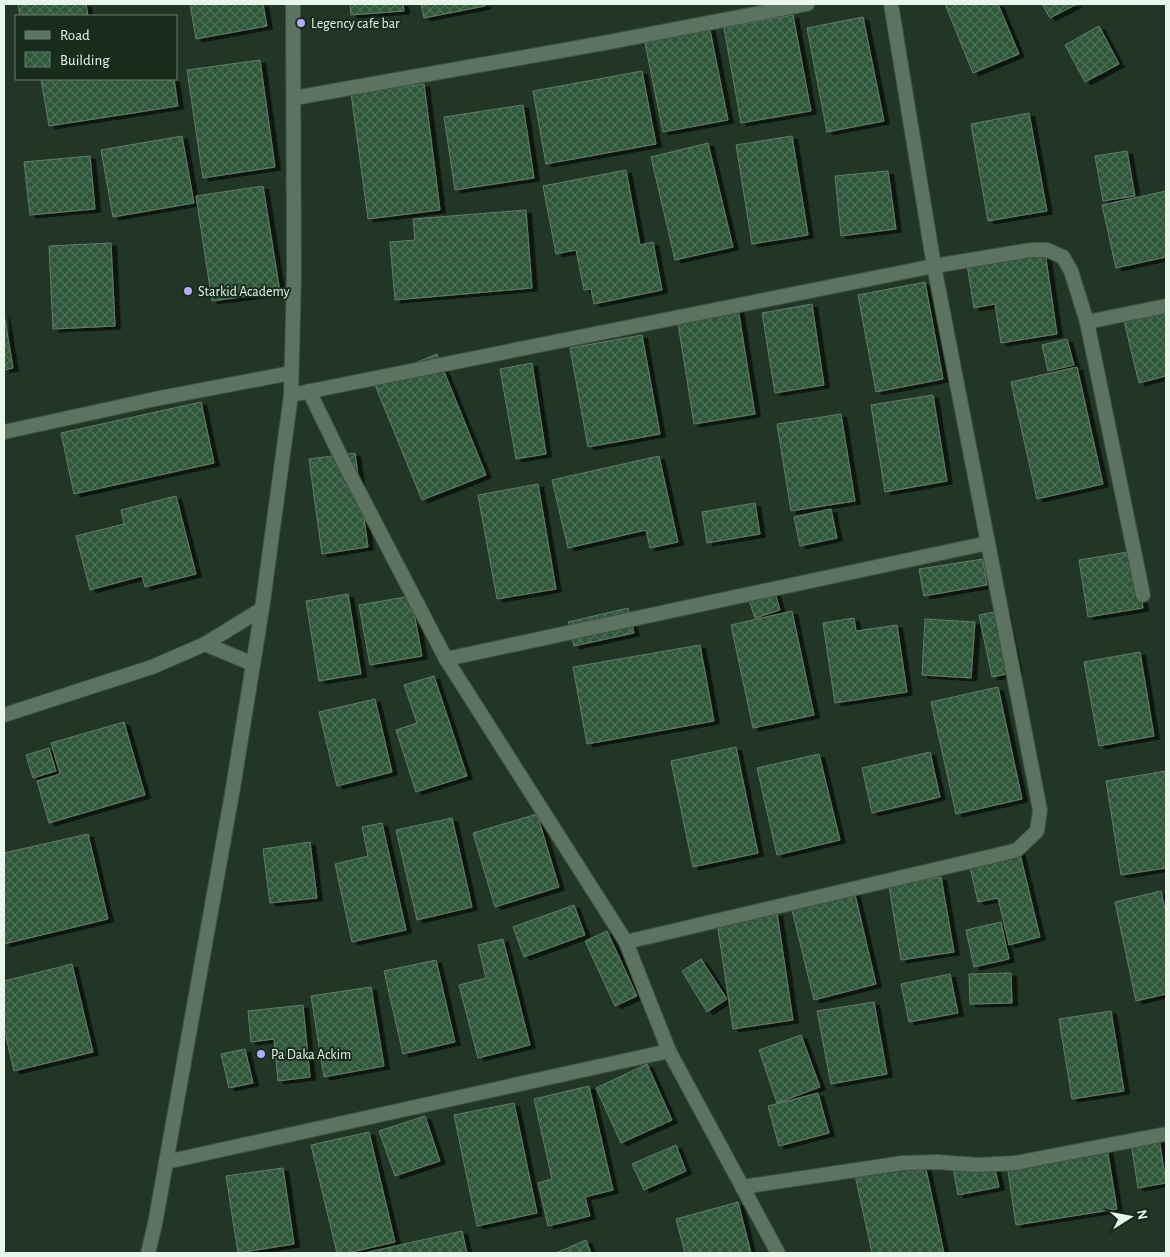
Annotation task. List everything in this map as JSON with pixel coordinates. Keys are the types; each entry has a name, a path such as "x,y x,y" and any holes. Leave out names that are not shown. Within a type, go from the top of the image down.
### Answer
{"street":[{"path":"148,1253 233,788 262,609 291,395 294,276 293,4"},
{"path":"294,98 604,43 807,4"},
{"path":"626,942 1017,850 1037,831 1040,810 934,266 891,4"},
{"path":"291,395 934,266 1030,250 1047,250 1063,258 1070,271 1087,322 1143,595"},
{"path":"1087,322 1166,306"},
{"path":"4,432 155,399 291,373"},
{"path":"310,391 344,463 446,660 626,942 670,1051 778,1253"},
{"path":"446,660 988,543"},
{"path":"4,715 152,668 205,644 262,609"},
{"path":"205,644 253,664"},
{"path":"166,1162 670,1051"},
{"path":"742,1187 903,1164 937,1162 977,1165 1016,1163 1166,1134"}],"building":[{"path":"18,4 86,4 88,15 20,15"},
{"path":"190,4 263,4 267,26 196,39"},
{"path":"350,4 403,4 404,11 351,15"},
{"path":"421,4 485,4 485,6 424,18"},
{"path":"945,4 998,4 1019,54 973,73"},
{"path":"1042,4 1077,4 1050,18"},
{"path":"793,15 811,111 741,123 724,28"},
{"path":"863,17 884,121 827,132 807,28"},
{"path":"709,25 728,120 663,132 644,38"},
{"path":"1099,26 1119,64 1085,82 1065,45"},
{"path":"260,60 275,167 203,178 187,70"},
{"path":"642,71 656,144 546,164 533,91"},
{"path":"41,80 174,80 178,106 49,126"},
{"path":"424,84 440,210 368,219 351,93"},
{"path":"523,105 534,178 455,190 444,117"},
{"path":"1029,113 1047,211 988,221 971,124"},
{"path":"182,136 194,203 113,217 101,150"},
{"path":"792,136 808,235 752,244 736,145"},
{"path":"708,143 733,247 675,260 651,157"},
{"path":"1127,151 1135,196 1103,201 1095,156"},
{"path":"90,156 95,209 30,215 24,162"},
{"path":"626,170 640,245 653,242 662,290 594,304 591,289 584,290 576,250 556,254 543,186"},
{"path":"888,171 896,229 841,236 835,176"},
{"path":"263,186 280,292 212,301 196,196"},
{"path":"1166,191 1166,257 1116,268 1102,205"},
{"path":"526,210 532,288 395,300 390,242 415,240 413,219"},
{"path":"111,243 115,326 53,329 49,246"},
{"path":"1044,245 1057,334 1001,343 995,304 974,308 966,258"},
{"path":"925,282 943,379 876,392 858,295"},
{"path":"812,304 824,385 775,393 762,313"},
{"path":"738,308 755,414 694,424 677,317"},
{"path":"1166,312 1166,376 1139,383 1124,321"},
{"path":"4,314 13,368 4,370"},
{"path":"642,335 660,434 588,447 570,348"},
{"path":"1067,339 1074,365 1048,371 1042,345"},
{"path":"437,354 486,475 422,500 373,380"},
{"path":"532,363 546,454 516,459 500,369"},
{"path":"1077,367 1103,484 1037,499 1011,382"},
{"path":"933,395 947,481 885,492 871,405"},
{"path":"201,402 214,463 74,494 61,433"},
{"path":"841,414 855,501 791,511 777,424"},
{"path":"355,453 368,547 322,554 309,459"},
{"path":"659,456 678,542 650,548 646,530 568,548 552,480"},
{"path":"538,484 556,589 497,599 478,495"},
{"path":"176,496 196,574 145,587 142,576 90,590 76,536 124,524 121,510"},
{"path":"755,503 760,534 707,543 702,512"},
{"path":"831,509 837,538 800,546 794,517"},
{"path":"1134,551 1143,608 1088,617 1079,560"},
{"path":"983,559 987,585 924,596 919,569"},
{"path":"773,586 780,610 755,618 747,594"},
{"path":"348,594 361,674 319,681 306,601"},
{"path":"411,596 422,656 370,665 359,605"},
{"path":"628,608 634,633 574,646 568,622"},
{"path":"1004,610 1017,672 992,677 979,615"},
{"path":"792,611 814,715 753,728 731,625"},
{"path":"854,618 856,631 897,625 907,692 835,703 823,623"},
{"path":"925,619 975,622 971,678 922,675"},
{"path":"700,645 714,721 587,744 573,667"},
{"path":"1140,652 1154,736 1099,746 1084,662"},
{"path":"434,676 467,776 416,792 396,730 417,723 404,685"},
{"path":"998,687 1022,799 956,814 931,702"},
{"path":"375,699 392,772 337,786 319,712"},
{"path":"124,722 145,795 49,823 37,781 60,774 51,743"},
{"path":"736,747 758,853 693,867 671,761"},
{"path":"49,748 56,771 33,778 26,755"},
{"path":"930,752 940,797 872,813 862,768"},
{"path":"819,754 840,840 777,855 757,768"},
{"path":"1166,771 1166,868 1121,875 1106,781"},
{"path":"537,814 559,887 495,907 473,833"},
{"path":"452,818 472,907 417,920 396,830"},
{"path":"382,823 406,930 352,942 335,864 368,856 362,827"},
{"path":"88,834 108,919 4,944 4,853"},
{"path":"310,842 317,898 270,903 263,849"},
{"path":"1019,850 1040,937 1009,945 998,898 978,902 969,863"},
{"path":"941,877 954,952 901,960 889,886"},
{"path":"853,886 876,984 814,1000 790,902"},
{"path":"1161,891 1166,913 1166,994 1136,1001 1115,902"},
{"path":"574,905 585,935 524,957 513,927"},
{"path":"777,913 793,1020 733,1029 717,922"},
{"path":"1001,922 1009,959 974,967 966,930"},
{"path":"607,931 637,996 615,1006 585,941"},
{"path":"503,939 530,1045 478,1058 459,985 486,978 478,945"},
{"path":"701,959 727,999 707,1012 682,971"},
{"path":"436,960 455,1042 403,1054 384,971"},
{"path":"72,964 93,1052 14,1071 4,1028 4,981"},
{"path":"1011,973 1012,1003 970,1004 969,974"},
{"path":"950,974 958,1013 909,1022 901,984"},
{"path":"371,987 384,1066 324,1077 311,996"},
{"path":"874,1002 887,1074 831,1084 817,1011"},
{"path":"303,1005 310,1077 278,1081 274,1039 251,1042 248,1011"},
{"path":"1111,1011 1124,1091 1072,1099 1059,1019"},
{"path":"801,1035 820,1087 777,1103 759,1050"},
{"path":"245,1049 253,1083 229,1088 221,1054"},
{"path":"647,1064 672,1120 621,1143 596,1088"},
{"path":"589,1086 613,1190 585,1197 590,1216 548,1226 538,1183 552,1179 534,1099"},
{"path":"818,1093 829,1133 779,1146 768,1106"},
{"path":"514,1103 537,1213 477,1226 454,1115"},
{"path":"425,1116 440,1161 395,1176 379,1131"},
{"path":"369,1132 395,1242 348,1253 337,1253 311,1145"},
{"path":"1158,1132 1166,1183 1138,1188 1130,1137"},
{"path":"676,1145 686,1171 644,1190 632,1164"},
{"path":"1107,1148 1117,1209 1016,1225 1007,1164"},
{"path":"924,1160 944,1253 872,1253 855,1175"},
{"path":"993,1160 999,1187 958,1195 953,1168"},
{"path":"283,1168 294,1244 238,1253 226,1176"},
{"path":"738,1202 751,1253 685,1253 676,1219"},
{"path":"462,1231 467,1253 364,1253"},
{"path":"586,1240 591,1253 556,1253"}],"place":[{"name":"Legency cafe bar","path":"301,23"},
{"name":"Starkid Academy","path":"188,291"},
{"name":"Pa Daka Ackim","path":"261,1054"}]}
